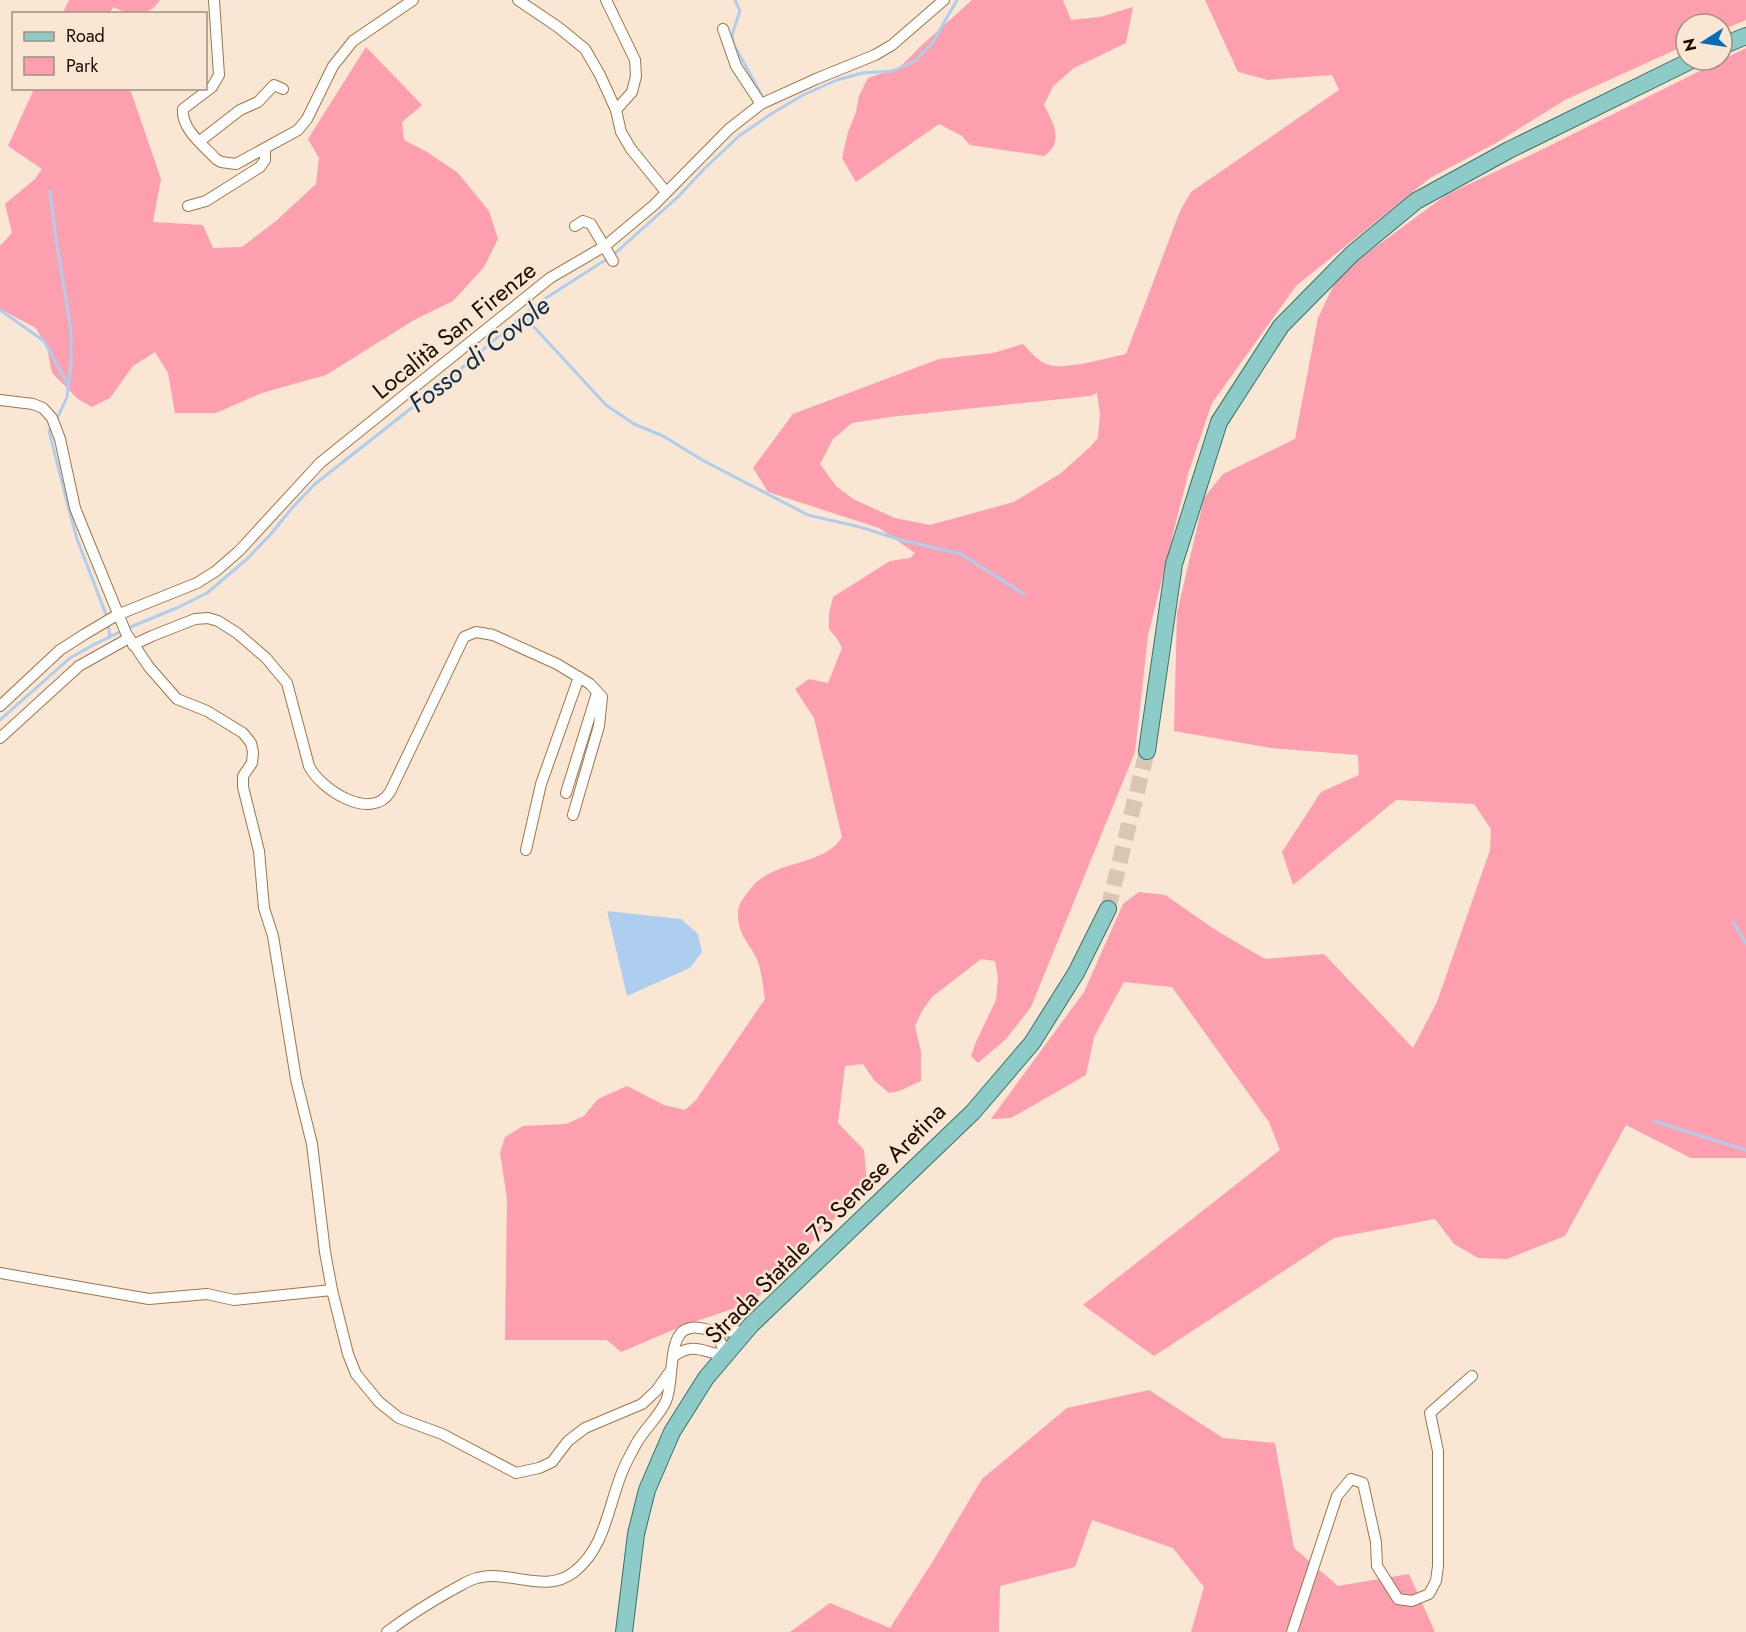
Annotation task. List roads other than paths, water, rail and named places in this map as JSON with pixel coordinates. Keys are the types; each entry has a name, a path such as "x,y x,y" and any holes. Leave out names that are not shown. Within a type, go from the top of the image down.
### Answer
{"main road":[{"path":"1147,751 1174,564 1219,422 1281,326 1353,254 1416,201 1509,150 1674,69"},
{"name":"Strada Statale 73 Senese Aretina","path":"624,1632 636,1534 648,1490 672,1432 706,1378 746,1331 973,1112 1032,1043 1076,973 1108,909"}],"street":[{"path":"214,0 219,75 212,87 183,109 183,115 188,129 216,159 236,164 298,130 307,119 333,66 353,41 413,0"},
{"path":"518,0 558,27 585,49 616,110 621,132 631,149 666,192"},
{"path":"606,0 634,60 636,76 632,92 616,110"},
{"name":"Località San Firenze","path":"0,706 60,650 93,629 196,583 216,571 239,552 320,463 550,278 609,253 729,129 761,104 816,78 875,55 892,45 944,0"},
{"path":"723,29 736,66 761,104"},
{"path":"200,141 240,110 258,102 274,85 283,88"},
{"path":"188,206 206,201 260,167 265,160 265,149"},
{"path":"575,226 583,221 591,224 609,253"},
{"path":"0,400 33,404 43,408 52,418 60,439 75,508 117,618 149,667 177,699 207,711 243,733 251,743 252,763 243,776 243,787 259,850 264,908 273,936 296,1079 312,1144 332,1290 348,1354 356,1374 379,1402 399,1418 442,1434 516,1473 539,1468 552,1462 568,1442 585,1428 642,1404 656,1391 671,1370"},
{"path":"0,738 80,666 129,639 152,636 195,619 208,618 218,621 237,633 266,658 287,683 313,774 347,800 376,804 386,799 390,792 464,637 476,632 493,635 557,664 590,684 602,697 599,726 573,815"},
{"path":"526,850 541,784 579,677"},
{"path":"566,793 598,692"},
{"path":"0,1273 149,1299 207,1294 234,1300 332,1290"},
{"path":"387,1632 435,1599 478,1578 494,1577 541,1582 559,1580 574,1573 589,1556 602,1534 622,1471 636,1443 666,1401 670,1389 675,1344 679,1336 684,1330 693,1327 714,1331 746,1331"},
{"path":"674,1356 683,1349 692,1348 724,1355 721,1343 714,1331"},
{"path":"702,1350 706,1365 706,1378"},
{"path":"1292,1632 1337,1496 1351,1479 1364,1483 1376,1542 1377,1566 1387,1584 1398,1599 1412,1600 1429,1594 1436,1581 1438,1566 1438,1451 1430,1413 1472,1376"}],"water":[{"path":"607,911 681,919 698,934 702,952 690,968 627,996"}],"waterway":[{"path":"735,0 740,11 732,35 734,45 764,99"},
{"name":"Fosso di Covole","path":"613,255 678,197 739,136 771,114 803,95 837,80 862,73 893,71 915,61 933,42 957,0"},
{"path":"50,191 71,331 71,363 67,397 56,421"},
{"name":"Fosso di Covole","path":"0,720 70,658 128,628 207,593 247,559 315,484 456,373 522,316 607,259"},
{"path":"0,310 44,341 67,383"},
{"path":"523,315 606,405 634,424 663,436 704,461 808,515 961,554 1024,594"},
{"path":"52,427 49,431 77,539 107,617"},
{"path":"108,624 110,637"},
{"path":"1733,922 1746,943"},
{"path":"1654,1121 1746,1150"}],"tunnel":[{"path":"1108,909 1147,751"}]}
